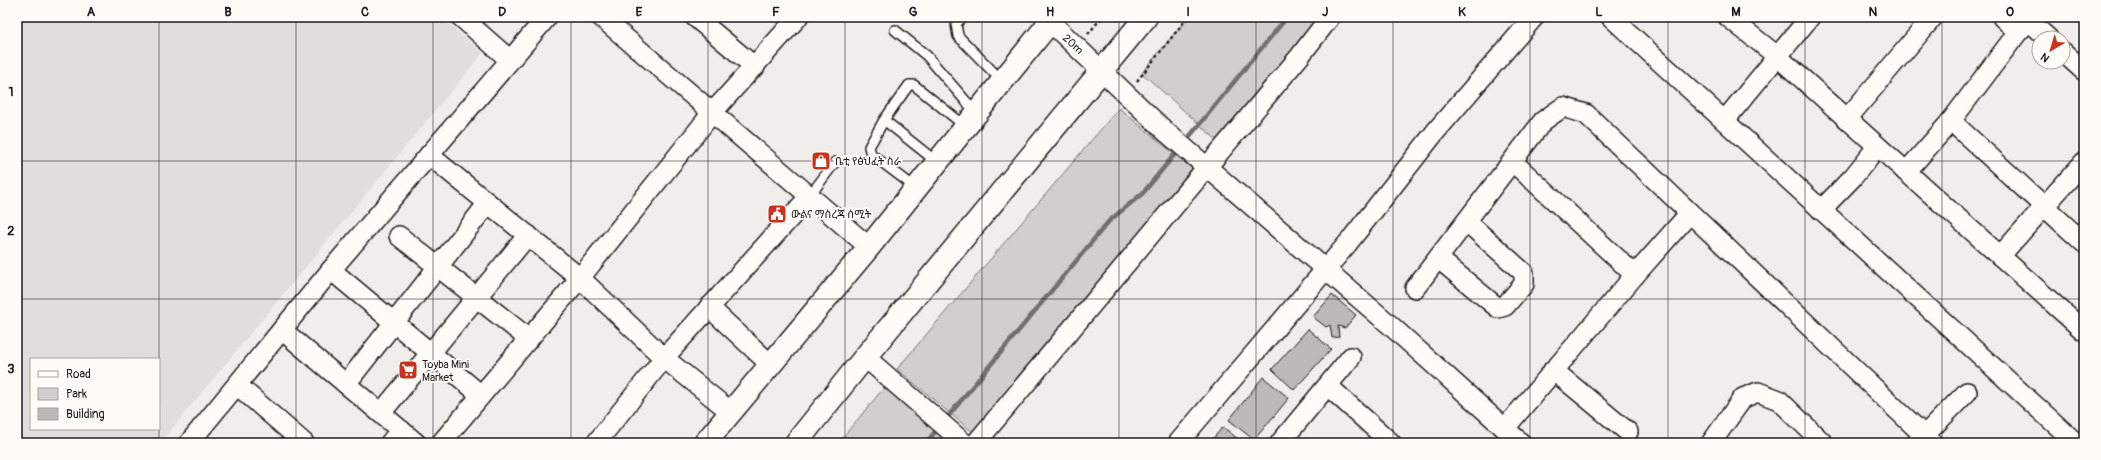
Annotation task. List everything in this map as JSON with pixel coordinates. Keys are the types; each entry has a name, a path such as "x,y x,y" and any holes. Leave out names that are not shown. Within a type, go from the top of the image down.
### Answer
{"main road":[{"path":"796,443 865,357 1146,17"},
{"path":"705,443 869,247 1050,19"}],"street":[{"path":"461,17 510,60"},
{"path":"193,442 236,385 331,270 547,17"},
{"path":"601,17 869,247"},
{"path":"695,17 755,67"},
{"path":"976,443 1330,17"},
{"path":"1178,443 1348,243 1436,131 1534,17"},
{"path":"1611,17 2076,443"},
{"path":"1725,120 1810,17"},
{"path":"1846,120 1933,17"},
{"path":"2002,17 2027,24 2036,30"},
{"path":"1732,18 1777,56 1846,120 2084,331"},
{"name":"20m","path":"1050,19 1077,47 1165,131 1325,269 1522,443"},
{"path":"441,443 580,278 712,113 755,67 790,20"},
{"path":"1906,172 1951,121 2027,24"},
{"path":"2071,59 2084,71"},
{"path":"1415,288 1513,162 1542,121 1563,107 1586,114 1924,440 1967,392"},
{"path":"1951,121 2084,243"},
{"path":"1821,210 1854,177 1877,147"},
{"path":"429,155 580,278 664,358 731,412"},
{"path":"1513,162 1635,275"},
{"path":"2000,256 2084,162"},
{"path":"596,443 664,358 809,197"},
{"path":"346,384 488,203"},
{"path":"1505,428 1635,275 1690,214"},
{"path":"1439,259 1498,308 1505,306 1524,284 1524,273 1467,222"},
{"path":"381,413 528,235"},
{"path":"399,236 529,339"},
{"path":"331,270 481,395"},
{"path":"710,307 771,365"},
{"path":"282,330 381,413 395,437 416,443"},
{"path":"865,357 964,443"},
{"path":"1283,442 1351,357"},
{"path":"1553,370 1628,432"},
{"path":"236,385 304,443"},
{"path":"1328,386 1390,443"},
{"path":"1712,443 1742,398 1758,392 1779,400 1823,443"}],"lane":[{"path":"962,17 956,24 958,36 1002,81"},
{"path":"895,30 927,56 971,119"},
{"path":"916,188 871,154 869,147 884,120 909,85 914,85 971,119"},
{"path":"884,120 937,162"},
{"path":"809,197 835,162"}],"path":[{"path":"1077,47 1102,17"},
{"path":"1127,94 1188,17"}],"shaded area":[{"path":"17,17 441,17 483,53 160,443 17,443"}],"green space":[{"path":"1188,17 1319,17 1220,143 1142,73"},
{"path":"1119,108 1196,172 976,435 897,369"},
{"path":"887,384 956,443 838,443"}],"building":[{"path":"1332,295 1356,315 1345,328 1338,326 1339,337 1332,338 1330,325 1326,327 1313,317"},
{"path":"1308,329 1331,349 1294,390 1272,369"},
{"path":"1263,377 1289,398 1254,440 1229,420"},
{"path":"1223,427 1243,443 1209,443"}],"waterway":[{"path":"1185,142 1287,17"},
{"path":"945,420 1109,221 1143,193 1179,149"},
{"path":"926,443 939,427"}],"place":[{"name":"ቤቲ የፅህፈት ስራ","path":"821,161"},
{"name":"ውልና ማስረጃ ሰሚት","path":"777,214"},
{"name":"Toyba Mini Market","path":"408,370"}]}
